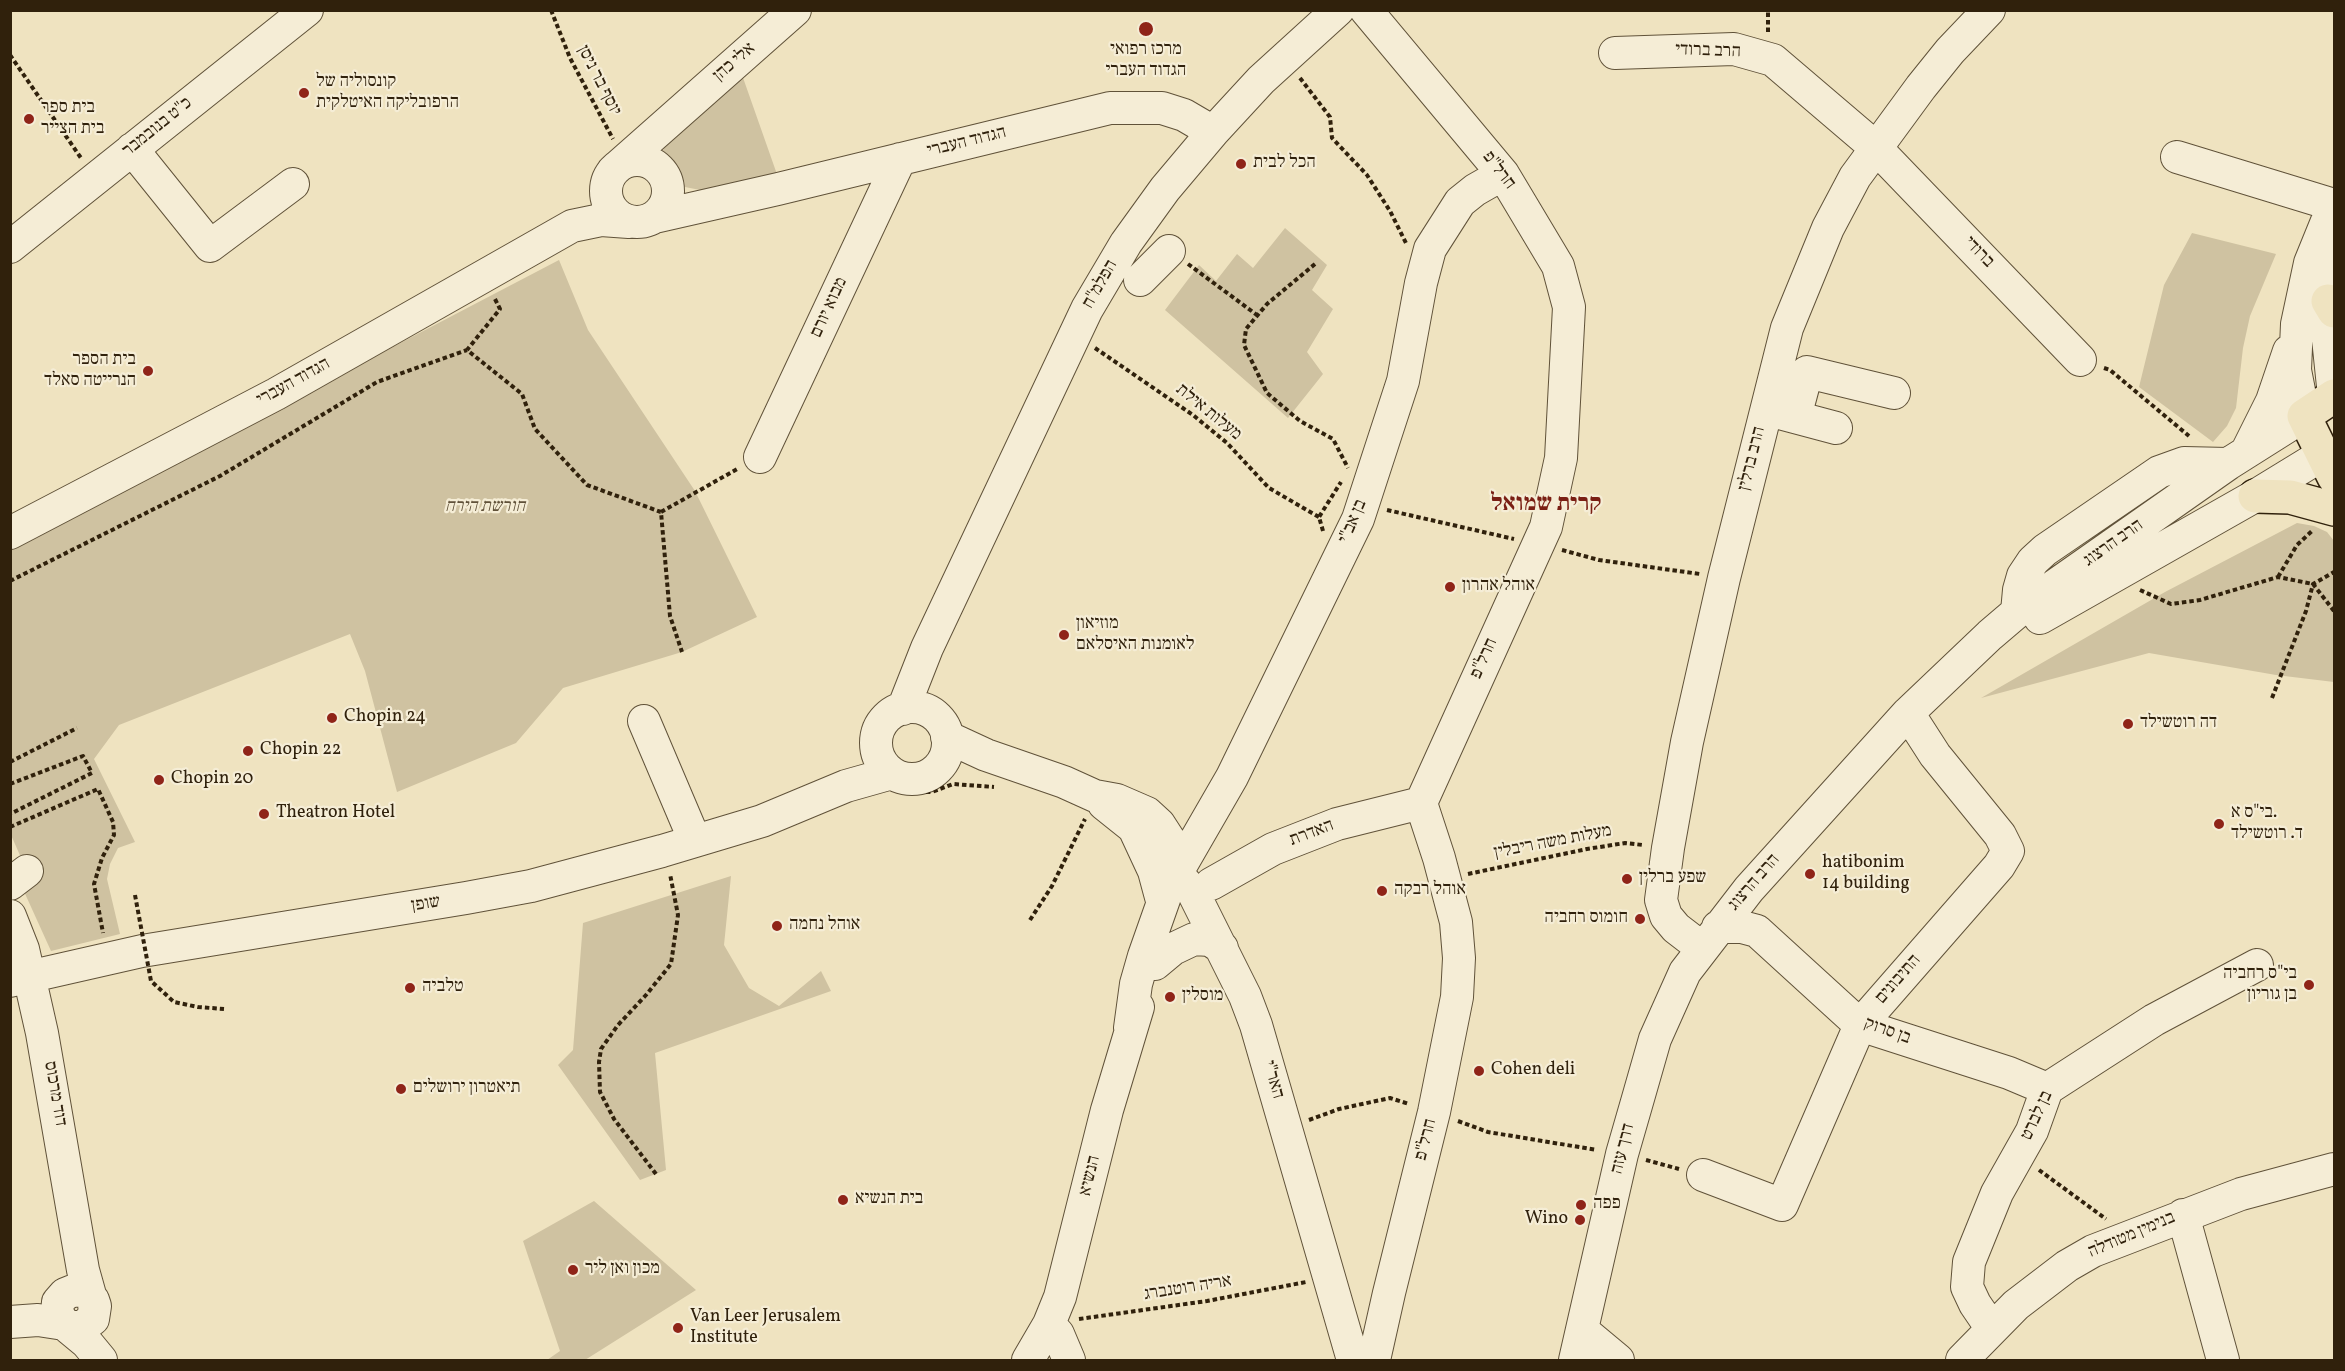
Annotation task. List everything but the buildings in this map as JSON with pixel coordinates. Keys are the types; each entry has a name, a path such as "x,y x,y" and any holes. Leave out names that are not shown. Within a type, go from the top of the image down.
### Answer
{"main road":[{"name":"הרב הרצוג","path":"2304,416 2334,396"},
{"path":"2304,416 2330,460"},
{"path":"2255,496 2290,496 2323,505"}],"street":[{"name":"כ\"ט בנובמבר","path":"10,247 307,10"},
{"name":"אלי כהן","path":"633,171 656,146 662,132 675,116 795,10"},
{"name":"הפלמ\"ח","path":"927,720 935,646 944,613 1087,309 1126,243 1165,189 1261,80 1338,10"},
{"name":"חרל\"פ","path":"1366,10 1503,174 1558,266 1569,307 1562,458 1546,526 1420,803 1439,858 1456,922 1459,958 1457,997 1434,1112 1377,1346"},
{"name":"הרב ברלין","path":"1710,937 1676,928 1666,916 1661,900 1689,731 1780,413 1787,328 1805,280 1849,187 1875,147 1950,51 1989,10"},
{"name":"הרב ברודי","path":"1615,52 1734,49 1773,60 1875,147"},
{"name":"הגדוד העברי","path":"10,533 276,394 573,226 601,220 642,219 778,189 1110,108 1162,108 1184,115 1214,132"},
{"name":"ברודי","path":"1875,147 2080,360"},
{"path":"132,149 210,246 293,184"},
{"path":"2177,157 2334,205"},
{"name":"מבוא יורם","path":"760,456 900,159"},
{"path":"633,171 668,189 663,210 642,219 620,217 612,210 606,191 633,171"},
{"name":"הגדוד העברי","path":"573,226 594,203 633,171 680,193 718,201"},
{"name":"בן אב\"י","path":"1177,872 1215,807 1358,519 1403,381 1430,249 1460,202 1475,190 1503,174"},
{"path":"2334,205 2330,372 2334,396"},
{"path":"2238,458 2272,400 2297,324 2310,263 2334,205"},
{"path":"1126,243 1156,264"},
{"path":"2297,324 2295,370 2304,416"},
{"path":"1836,428 1780,413 1807,372 1894,393"},
{"name":"הרב הרצוג","path":"1710,937 1749,889 1908,713 1990,635 2017,612 2238,458 2304,416"},
{"name":"הרב הרצוג","path":"1908,713 1972,661 2011,635 2255,496 2330,460"},
{"name":"התיבונים","path":"1702,1175 1782,1205 1860,1025 1999,866 2008,851 2000,835 1935,755 1908,713"},
{"path":"927,720 946,754 940,765 931,773 920,778 909,779 892,773 880,760 876,743 878,732 892,714 927,720 986,754 1064,782 1140,821 1161,819 1180,821 1197,817 1215,807"},
{"path":"644,721 695,841"},
{"name":"שופן","path":"815,799 843,776 876,743"},
{"path":"931,773 1027,769"},
{"name":"שופן","path":"19,979 108,958 531,886 662,851 785,813 815,799 892,773"},
{"name":"האדרת","path":"1211,884 1273,849 1337,824 1420,803"},
{"path":"1140,821 1162,903"},
{"name":"האר\"י","path":"1140,821 1194,894 1245,996 1256,1025 1353,1360"},
{"name":"הנשיא","path":"1130,1028 1136,984 1162,903 1177,872"},
{"name":"הנשיא","path":"1029,1360 1060,1297 1130,1028 1172,915 1177,872"},
{"path":"1749,889 1749,915 1757,931"},
{"path":"10,916 23,948 19,979"},
{"path":"1710,937 1742,927 1757,931"},
{"name":"בן סרוק","path":"1757,931 1860,1025 2009,1073 2047,1089"},
{"name":"דרך עזה","path":"1575,1360 1622,1154 1655,1039 1685,972 1710,937"},
{"path":"1155,964 1168,952 1191,940 1205,939 1222,948"},
{"path":"10,944 19,979"},
{"name":"בן לברט","path":"1992,1329 1966,1287 1969,1262 1997,1193 2032,1131 2047,1089 2154,1020 2257,966"},
{"name":"דוד מרכוס","path":"19,979 44,1043 74,1213 73,1309"},
{"name":"בנימין מטודלה","path":"1962,1360 2016,1305 2067,1266 2093,1251 2241,1194 2334,1169"},
{"path":"2183,1215 2223,1360"},
{"path":"10,1322 33,1314 73,1309 87,1343 103,1360"},
{"path":"1049,1323 1058,1334 1069,1360"},
{"path":"1345,1328 1358,1333 1377,1346"},
{"path":"1582,1329 1618,1360"}],"path":[{"name":"יוסף בר ניסן","path":"551,10 589,98 633,171"},
{"path":"10,55 75,149"},
{"path":"1283,59 1330,117 1332,138 1367,175 1390,211 1406,244 1425,267"},
{"path":"1315,264 1257,315 1246,329 1244,345 1267,393 1300,420 1333,439 1348,470"},
{"path":"1213,283 1257,315"},
{"path":"10,581 220,476 376,382 467,350 500,309"},
{"name":"מעלות אילת","path":"1075,334 1193,415 1227,443 1269,488 1319,517"},
{"path":"467,350 522,394 535,429 587,485 661,512 760,456"},
{"path":"2080,360 2110,370 2179,428"},
{"path":"1341,554 1325,538 1319,517 1342,479"},
{"path":"2278,577 2296,545 2320,523 2323,505"},
{"path":"661,512 670,616 682,652"},
{"path":"2272,698 2306,611 2313,584 2334,572"},
{"path":"2116,574 2148,595 2171,604 2200,600 2278,577 2313,584 2334,611"},
{"path":"10,762 77,728"},
{"path":"10,784 83,756 92,773 10,814"},
{"path":"16,860 98,789 113,822 114,835 102,858 94,884 108,958"},
{"path":"1030,920 1052,885 1095,796"},
{"name":"מעלות משה ריבלין","path":"1443,879 1625,843 1668,848"},
{"path":"656,1174 614,1119 600,1092 599,1062 602,1049 618,1025 671,964 678,915 670,874 662,851"},
{"path":"135,895 151,981 161,993 174,1002 224,1009"},
{"path":"1286,1129 1339,1109 1390,1098 1488,1132 1622,1154 1702,1175"},
{"path":"2019,1156 2129,1236"},
{"name":"אריה רוטנברג","path":"1049,1323 1207,1301 1330,1278"}],"green space":[{"path":"741,72 779,180 715,193 685,187 669,169 663,151 671,126"},
{"path":"1285,228 1327,265 1312,290 1333,309 1307,352 1323,374 1288,418 1165,310 1199,265 1216,281 1237,254 1253,268"},
{"path":"2192,233 2276,254 2250,316 2243,348 2236,408 2227,426 2213,442 2139,387 2164,285"},
{"name":"חורשת הירח","path":"559,260 588,330 695,491 757,617 682,652 563,688 516,743 397,792 365,671 350,634 119,725 94,759 135,842 118,848 110,864 107,879 120,934 51,951 22,887 30,878 11,835 10,547"},
{"path":"2297,523 2314,526 2327,532 2334,541 2334,682 2276,675 2149,653 1981,698 2165,592"},
{"path":"731,876 724,945 749,988 779,1006 821,971 831,991 655,1053 666,1170 640,1180 558,1065 573,1050 583,923"},
{"path":"594,1201 696,1290 585,1360 547,1360 560,1351 523,1241"}],"place":[{"name":"מרכז רפואי הגדוד העברי","path":"1146,29"},
{"name":"קונסוליה של הרפובליקה האיטלקית","path":"304,93"},
{"name":"בית ספר בית הצייר","path":"29,119"},
{"name":"הכל לבית","path":"1241,164"},
{"name":"בית הספר הנרייטה סאלד","path":"148,371"},
{"name":"אוהל אהרון","path":"1450,587"},
{"name":"מוזיאון לאומנות האיסלאם","path":"1064,635"},
{"name":"Chopin 24","path":"332,718"},
{"name":"דה רוטשילד","path":"2128,724"},
{"name":"Chopin 22","path":"248,751"},
{"name":"Chopin 20","path":"159,780"},
{"name":"Theatron Hotel","path":"264,814"},
{"name":"בי\"ס א. ד. רוטשילד","path":"2219,824"},
{"name":"hatibonim 14 building","path":"1810,874"},
{"name":"שפע ברלין","path":"1627,879"},
{"name":"אוהל רבקה","path":"1382,891"},
{"name":"חומוס רחביה","path":"1640,919"},
{"name":"אוהל נחמה","path":"777,926"},
{"name":"בי\"ס רחביה בן גוריון","path":"2309,985"},
{"name":"טלביה","path":"410,988"},
{"name":"מוסלין","path":"1170,997"},
{"name":"Cohen deli","path":"1479,1071"},
{"name":"תיאטרון ירושלים","path":"401,1089"},
{"name":"בית הנשיא","path":"843,1200"},
{"name":"פפה","path":"1581,1205"},
{"name":"Wino","path":"1580,1220"},
{"name":"מכון ואן ליר","path":"573,1270"},
{"name":"Van Leer Jerusalem Institute","path":"678,1328"}],"district":[{"name":"קרית שמואל","path":"1546,506"}]}
